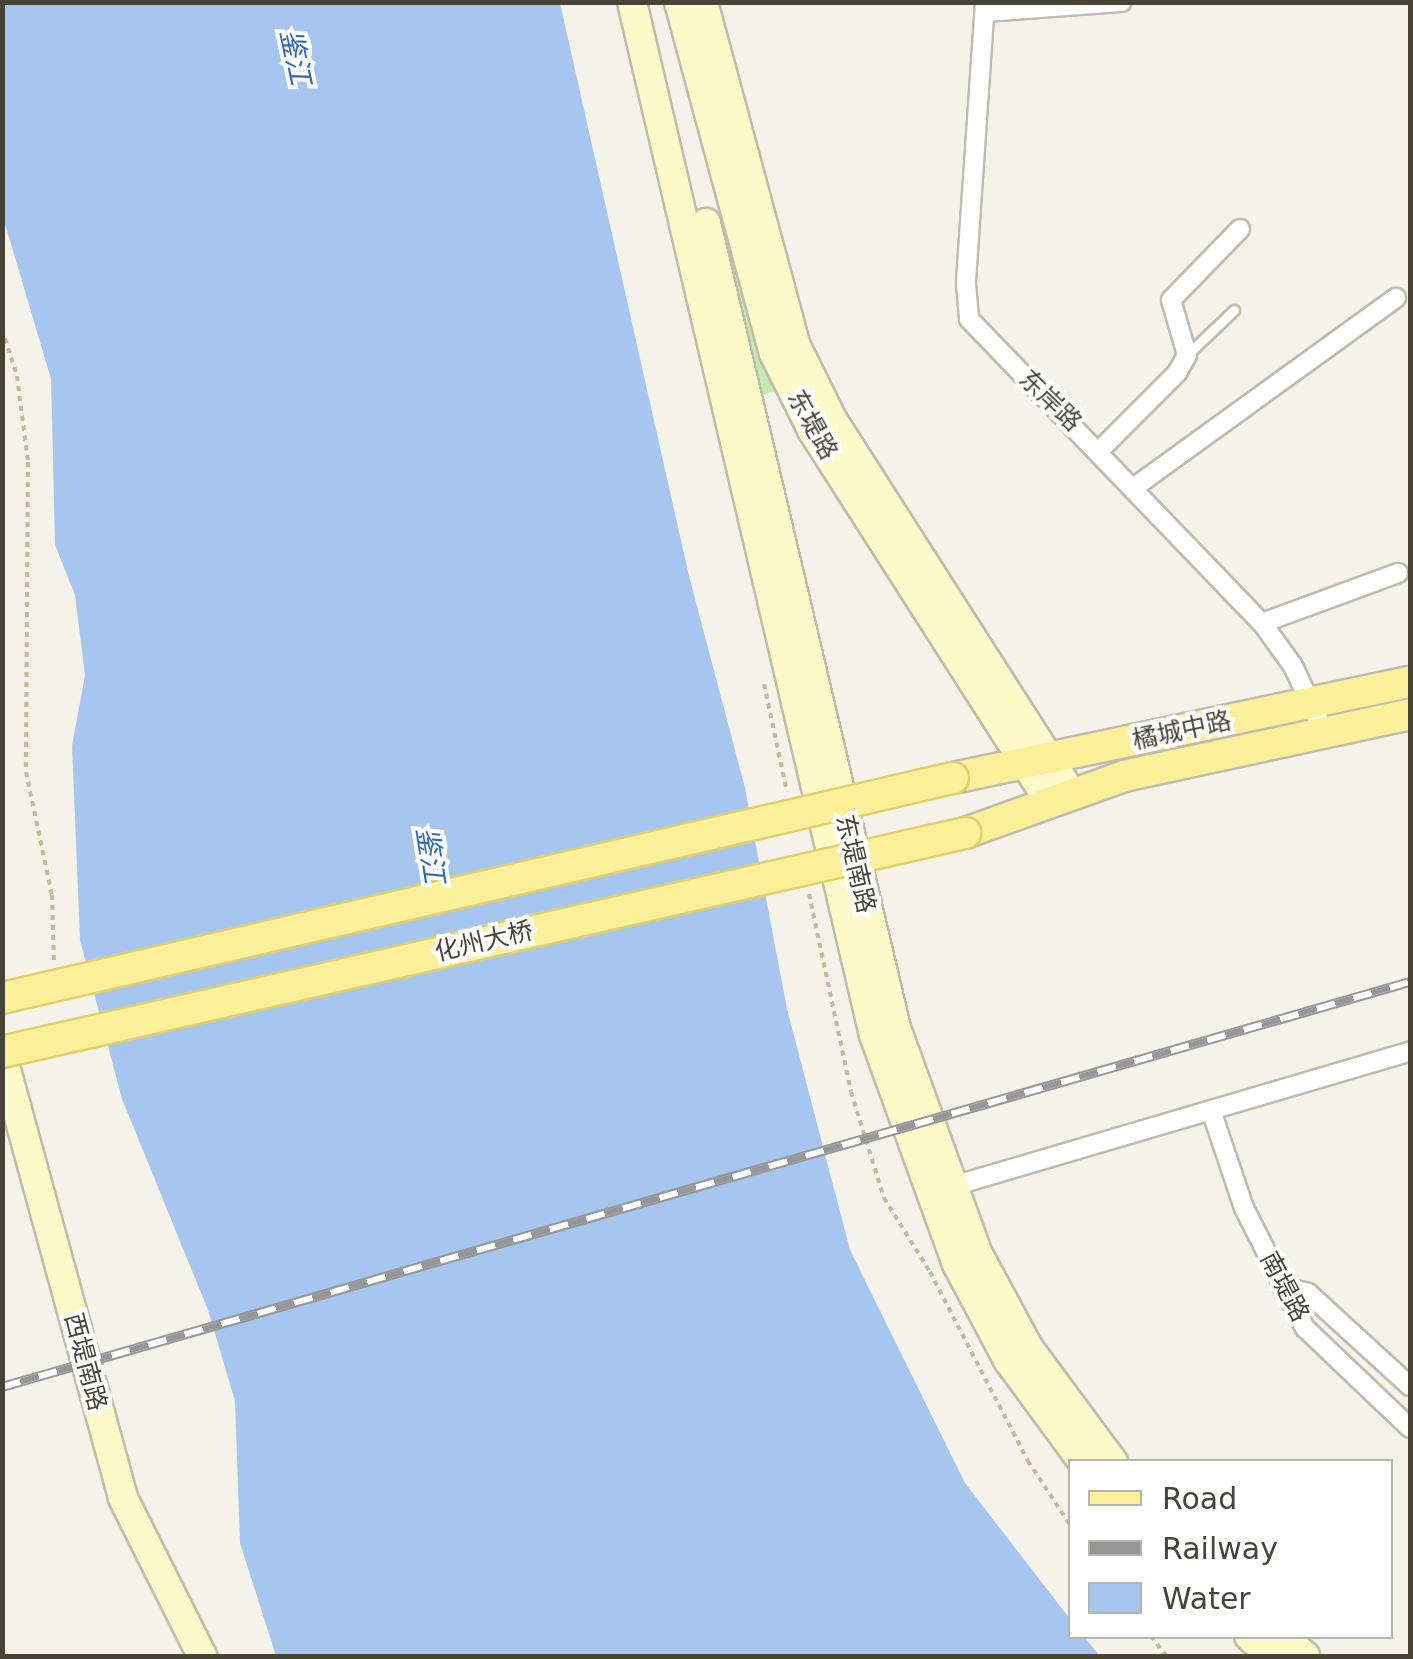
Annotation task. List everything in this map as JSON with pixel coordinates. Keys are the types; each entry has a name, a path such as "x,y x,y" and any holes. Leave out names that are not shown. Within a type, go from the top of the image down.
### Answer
{"main road":[{"name":"东堤南路","path":"632,2 874,1035 941,1190 1028,1347 1111,1459"},
{"name":"东堤路","path":"679,2 778,297 832,418 1061,798"},
{"name":"东堤路","path":"703,2 739,186 756,304 799,404 1038,761"},
{"path":"688,247 739,186"},
{"name":"东堤南路","path":"706,224 754,415 873,940 941,1190 957,1264 1008,1360 1081,1459"},
{"path":"754,415 799,404"},
{"name":"橘城中路","path":"2,998 953,778 1410,682"},
{"name":"橘城中路","path":"965,832 1124,776 1410,714"},
{"name":"化州大桥","path":"2,1053 965,832"},
{"name":"西堤南路","path":"2,1053 123,1498 202,1656"},
{"path":"1252,1639 1271,1656"},
{"path":"1286,1639 1305,1656"}],"street":[{"path":"985,7 1122,2"},
{"name":"东岸路","path":"985,7 968,316 1136,486 1262,623 1324,732"},
{"path":"1100,450 1177,373 1186,355 1170,300 1240,229"},
{"path":"1136,486 1396,298"},
{"path":"1262,623 1398,573"},
{"path":"941,1190 1410,1051"},
{"name":"南堤路","path":"1211,1110 1222,1157 1305,1328 1410,1428"},
{"path":"1283,1287 1308,1293 1410,1386"}],"lane":[{"path":"1186,355 1234,310"}],"path":[{"path":"2,330 18,376 28,462 26,772 52,894 55,976"}],"green space":[{"path":"734,267 781,389 759,396 729,268"}],"water":[{"name":"鉴江","path":"2,3 560,3 689,576 745,788 787,1009 850,1250 965,1483 1068,1616 1068,1639 1086,1639 1100,1656 276,1656 240,1543 235,1401 208,1310 122,1099 80,940 72,746 85,675 75,595 55,545 51,379 3,217"}],"railway":[{"path":"2,1387 1410,982"}]}
